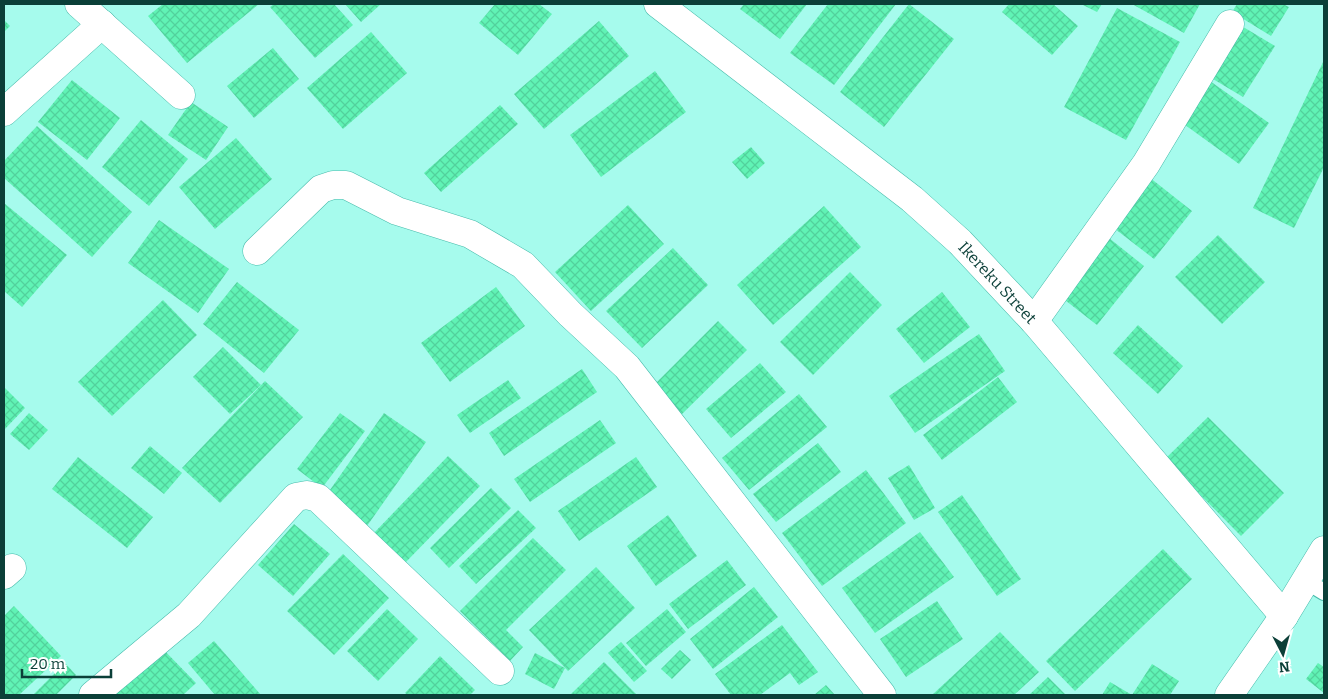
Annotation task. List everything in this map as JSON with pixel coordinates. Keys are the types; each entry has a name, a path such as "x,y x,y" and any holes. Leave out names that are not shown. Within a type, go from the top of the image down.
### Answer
{"street":[{"path":"79,4 181,95"},
{"name":"Ikereku Street","path":"658,4 912,199 960,242 1034,322 1284,616"},
{"path":"4,112 102,24"},
{"path":"1034,322 1146,164 1230,24"},
{"path":"257,251 321,189 333,185 346,185 397,211 470,234 523,265 570,314 627,367 882,695"},
{"path":"93,695 189,616 296,497 307,495 318,498 500,671"},
{"path":"1229,695 1284,616 1315,586 1324,550"}],"building":[{"path":"163,4 259,4 187,63 148,16"},
{"path":"274,4 334,4 353,25 315,58 270,7"},
{"path":"345,4 381,4 361,22"},
{"path":"495,4 539,4 552,14 518,55 479,23"},
{"path":"744,4 807,4 780,39 740,9"},
{"path":"828,4 896,4 834,85 790,53"},
{"path":"909,4 954,39 884,127 840,92"},
{"path":"1009,4 1053,4 1078,26 1052,55 1002,12"},
{"path":"1081,4 1102,4 1097,12"},
{"path":"1132,4 1200,4 1184,33"},
{"path":"1237,4 1283,4 1289,7 1271,36 1232,12"},
{"path":"1117,8 1180,42 1126,140 1064,107"},
{"path":"4,20 10,26 4,32"},
{"path":"599,21 629,56 544,129 514,94"},
{"path":"1240,25 1275,46 1243,97 1208,76"},
{"path":"371,32 407,73 343,129 307,88"},
{"path":"273,48 299,79 254,118 227,86"},
{"path":"1324,60 1324,167 1294,228 1253,208"},
{"path":"655,71 686,112 601,177 570,135"},
{"path":"72,80 120,118 87,160 38,122"},
{"path":"1210,81 1269,123 1239,164 1181,122"},
{"path":"191,102 228,127 206,160 168,135"},
{"path":"500,105 518,124 441,192 424,173"},
{"path":"141,120 188,159 149,206 102,167"},
{"path":"37,126 132,212 92,257 4,178 4,161"},
{"path":"236,138 272,179 215,229 179,187"},
{"path":"751,147 765,163 747,179 732,162"},
{"path":"1149,177 1192,211 1154,259 1110,225"},
{"path":"4,203 67,255 22,307 4,291"},
{"path":"628,205 664,244 591,311 555,272"},
{"path":"824,206 861,247 773,325 737,285"},
{"path":"159,220 229,269 198,313 128,263"},
{"path":"1218,235 1265,282 1222,324 1175,277"},
{"path":"1109,238 1144,266 1097,325 1061,297"},
{"path":"673,248 708,285 642,348 606,311"},
{"path":"850,272 882,305 813,375 780,342"},
{"path":"237,282 299,330 264,373 203,324"},
{"path":"496,287 525,326 450,382 421,343"},
{"path":"942,292 970,327 924,363 896,329"},
{"path":"163,300 197,335 112,416 78,382"},
{"path":"718,321 747,350 677,419 649,390"},
{"path":"1138,325 1183,366 1158,394 1113,353"},
{"path":"979,334 1005,371 915,433 889,396"},
{"path":"223,347 261,385 230,414 193,377"},
{"path":"760,363 786,392 731,438 706,409"},
{"path":"582,369 597,392 504,456 489,433"},
{"path":"998,377 1017,402 942,460 923,435"},
{"path":"508,380 521,398 470,433 457,415"},
{"path":"265,381 303,417 220,503 182,468"},
{"path":"4,387 25,408 4,430"},
{"path":"799,394 827,427 749,490 722,458"},
{"path":"29,413 48,430 29,450 10,434"},
{"path":"340,413 365,431 322,488 297,469"},
{"path":"384,413 426,442 367,526 325,497"},
{"path":"1208,417 1284,493 1241,536 1165,459"},
{"path":"600,420 616,443 530,502 514,479"},
{"path":"818,443 841,472 776,522 753,494"},
{"path":"150,446 182,473 164,494 131,468"},
{"path":"448,456 480,486 404,564 373,534"},
{"path":"78,457 153,517 127,548 52,489"},
{"path":"636,457 657,487 579,541 558,511"},
{"path":"909,465 935,508 914,520 888,478"},
{"path":"866,470 906,523 822,586 782,533"},
{"path":"491,488 511,508 449,568 430,548"},
{"path":"962,495 1021,579 997,596 938,512"},
{"path":"518,510 536,528 476,584 459,566"},
{"path":"668,515 697,556 656,586 627,546"},
{"path":"294,524 330,554 293,596 258,565"},
{"path":"920,532 954,577 875,633 842,588"},
{"path":"533,538 566,570 506,630 523,647 510,661 460,611"},
{"path":"1163,549 1192,579 1075,691 1046,661"},
{"path":"343,554 389,598 334,655 287,611"},
{"path":"727,560 746,585 688,629 669,604"},
{"path":"596,567 635,608 568,671 529,630"},
{"path":"754,587 778,617 713,669 690,639"},
{"path":"937,601 963,639 906,677 880,639"},
{"path":"14,606 61,656 19,695 4,695 4,616"},
{"path":"387,609 418,639 378,681 347,651"},
{"path":"667,609 686,632 646,666 626,643"},
{"path":"782,625 818,672 799,685 790,673 760,695 731,695 715,674"},
{"path":"1000,632 1039,672 1014,695 932,695"},
{"path":"214,641 261,695 215,695 188,663"},
{"path":"621,642 647,671 634,682 608,653"},
{"path":"161,647 196,683 183,695 111,695"},
{"path":"680,650 691,660 672,679 661,669"},
{"path":"535,653 565,668 554,689 525,674"},
{"path":"440,656 475,690 470,695 408,695 405,693"},
{"path":"604,662 637,695 570,695"},
{"path":"65,663 76,675 56,695 33,695"},
{"path":"1318,663 1324,667 1324,693 1306,679"},
{"path":"1152,664 1179,681 1170,695 1132,695"},
{"path":"1048,677 1066,695 1029,695"},
{"path":"1110,682 1132,695 1102,695"},
{"path":"826,685 835,695 814,695"}]}
